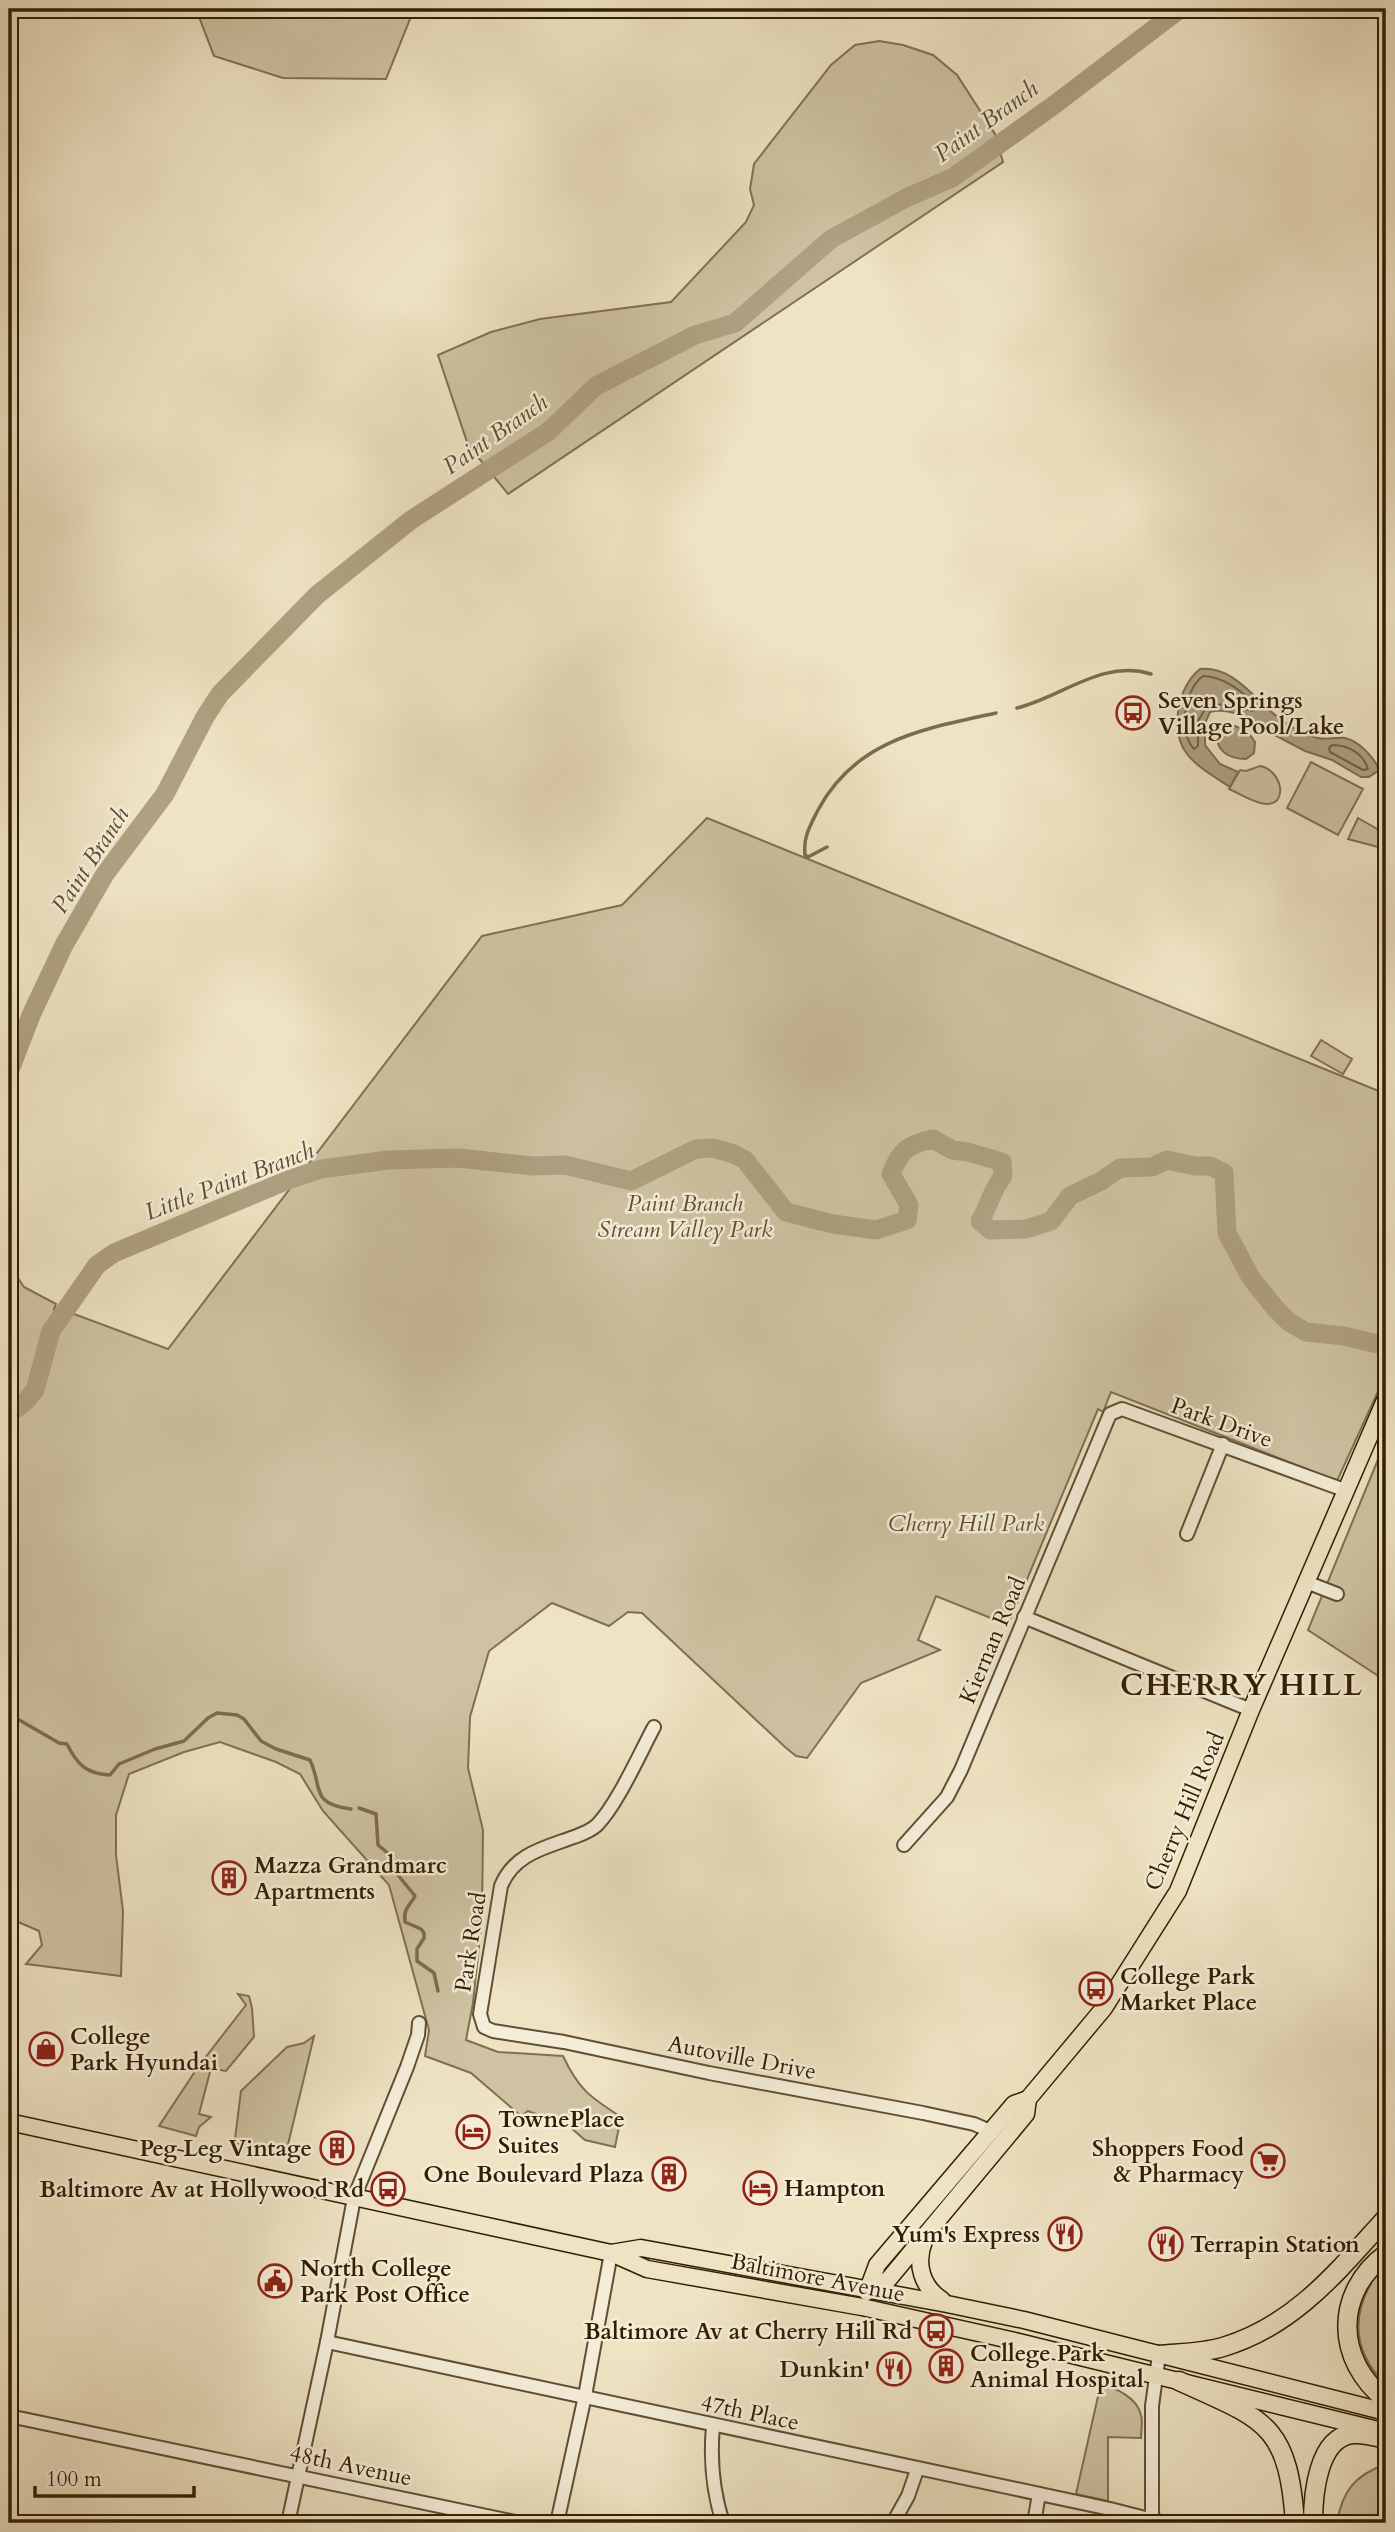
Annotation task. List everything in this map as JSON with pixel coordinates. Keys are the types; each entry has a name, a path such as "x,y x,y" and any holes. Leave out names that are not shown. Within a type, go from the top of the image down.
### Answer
{"highway":[{"path":"1159,2355 1223,2347 1271,2328 1313,2297 1386,2218"},
{"path":"1386,2254 1363,2275 1349,2307 1347,2327 1349,2345 1361,2373 1386,2400"},
{"path":"1179,2381 1244,2411 1270,2432 1285,2457 1290,2474 1295,2523"},
{"path":"1313,2523 1317,2479 1326,2454 1337,2440 1352,2434 1386,2439"}],"main road":[{"name":"Cherry Hill Road","path":"862,2307 877,2265 1014,2104 1028,2099 1109,2001 1178,1891 1251,1710 1386,1398"},
{"name":"Cherry Hill Road","path":"868,2289 888,2280 1026,2114 1028,2099"},
{"name":"Baltimore Avenue","path":"9,2122 611,2253 647,2269 862,2307 1386,2432"},
{"path":"940,2218 922,2243 919,2259 925,2285 931,2293 947,2304"},
{"name":"Baltimore Avenue","path":"611,2253 641,2248 947,2304 1024,2320 1386,2412"}],"street":[{"name":"Park Drive","path":"1098,1440 1110,1414 1122,1409 1347,1491"},
{"name":"Kiernan Road","path":"904,1845 947,1797 961,1770 1098,1440"},
{"path":"1187,1534 1223,1444"},
{"path":"1306,1582 1337,1594"},
{"path":"1024,1617 1251,1710"},
{"name":"Park Road","path":"485,2027 480,2014 500,1886 504,1876 513,1864 537,1850 596,1827 614,1801 654,1727"},
{"path":"288,2523 327,2342 354,2198 407,2067 418,2035 419,2023"},
{"name":"Autoville Drive","path":"485,2027 494,2031 564,2042 709,2073 923,2113 974,2124 990,2132"},
{"path":"557,2523 585,2396 611,2253"},
{"name":"47th Place","path":"327,2342 1039,2494 1156,2522"},
{"path":"1156,2522 1152,2406 1159,2355"},
{"name":"48th Avenue","path":"9,2416 520,2523"},
{"path":"713,2426 711,2453 717,2504 723,2523"},
{"path":"893,2523 918,2470"},
{"path":"1034,2523 1039,2494"}],"green space":[{"path":"196,9 414,9 386,79 283,78 214,56"},
{"path":"879,41 903,45 933,55 957,75 995,134 1003,162 508,494 468,445 438,355 491,332 540,319 671,302 746,222 754,205 750,189 754,164 831,65 855,45"},
{"path":"1311,762 1363,789 1338,835 1287,808"},
{"path":"1260,766 1268,769 1278,780 1280,793 1273,803 1256,802 1229,789 1240,770 1246,771"},
{"name":"Paint Branch Stream Valley Park","path":"707,818 1386,1094 1386,1374 1337,1481 1111,1392 1103,1412 1098,1409 1008,1625 936,1596 918,1640 940,1650 861,1683 807,1758 796,1756 785,1747 642,1613 628,1612 609,1626 552,1603 489,1651 470,1717 468,1768 483,1830 482,1917 473,2003 466,2040 498,2052 563,2056 586,2092 621,2117 615,2147 585,2140 570,2127 528,2111 521,2116 471,2073 425,2056 429,2030 389,1885 323,1811 300,1774 276,1762 220,1742 184,1752 129,1774 116,1815 116,1855 123,1911 121,1976 26,1964 42,1945 39,1931 9,1918 9,1265 24,1287 56,1304 54,1309 58,1308 168,1349 482,936 622,905"},
{"path":"1358,818 1379,830 1378,847 1348,839"},
{"path":"1321,1040 1352,1059 1343,1074 1311,1056"},
{"path":"1386,1440 1386,1681 1308,1630"},
{"path":"238,1994 249,1996 254,2037 226,2071 214,2069 210,2072 199,2114 211,2117 199,2127 196,2136 159,2126 198,2067 246,2005"},
{"path":"314,2036 285,2157 241,2147 235,2139 241,2091 287,2047 304,2043"},
{"path":"1386,2264 1386,2385 1368,2362 1360,2338 1359,2325 1360,2312 1374,2276"},
{"path":"1101,2383 1131,2399 1139,2409 1142,2420 1141,2438 1108,2437 1108,2501 1076,2494"},
{"path":"1386,2464 1386,2523 1337,2523 1342,2502 1352,2486 1366,2473"}],"water":[{"path":"1200,669 1227,674 1278,718 1303,733 1321,739 1345,738 1356,743 1370,755 1379,770 1369,777 1361,777 1332,760 1305,751 1252,723 1251,718 1226,711 1210,712 1205,723 1205,745 1220,764 1238,772 1230,787 1191,759 1181,744 1178,733 1181,697 1192,677"},
{"path":"1235,726 1247,731 1255,742 1254,753 1246,759 1229,756 1218,745 1218,733 1227,727"}],"waterway":[{"name":"Paint Branch","path":"9,1072 32,1013 64,945 105,874 165,794 205,717 220,694 317,595 411,520 549,431 596,386 695,335 735,323 831,239 906,198 952,178 1180,9"},
{"path":"1017,708 1099,675 1116,671 1151,674"},
{"path":"827,847 808,857 805,855 806,837 818,810 834,786 852,767 872,752 894,741 943,725 996,713"},
{"path":"1379,770 1386,779"},
{"name":"Little Paint Branch","path":"9,1414 35,1390 51,1331 97,1265 114,1253 288,1180 321,1169 388,1160 458,1158 532,1166 565,1165 631,1181 696,1149 713,1148 745,1160 786,1212 833,1224 876,1230 907,1220 909,1205 891,1174 906,1149 933,1139 952,1150 1002,1162 1003,1176 980,1221 990,1230 1026,1229 1051,1221 1070,1196 1120,1168 1152,1167 1167,1160 1210,1166 1224,1173 1227,1233 1251,1278 1275,1308 1289,1322 1306,1332 1344,1336 1386,1346"},
{"path":"9,1714 59,1743 67,1744 83,1767 95,1773 110,1775 119,1764 155,1749 184,1741 217,1713 237,1715 244,1719 261,1741 310,1760 323,1799 338,1807 351,1809"},
{"path":"359,1808 376,1814 378,1845 389,1854 393,1869 415,1896 406,1910 405,1922 424,1933 417,1949 417,1961 434,1973 438,1991"}],"place":[{"name":"Seven Springs Village Pool/Lake","path":"1133,713"},
{"name":"Mazza Grandmarc Apartments","path":"229,1878"},
{"name":"College Park Market Place","path":"1096,1989"},
{"name":"College Park Hyundai","path":"46,2049"},
{"name":"TownePlace Suites","path":"473,2132"},
{"name":"Peg Leg Vintage","path":"337,2148"},
{"name":"Shoppers Food & Pharmacy","path":"1268,2161"},
{"name":"One Boulevard Plaza","path":"669,2174"},
{"name":"Hampton","path":"760,2188"},
{"name":"Baltimore Av at Hollywood Rd","path":"388,2189"},
{"name":"Yum's Express","path":"1065,2234"},
{"name":"Terrapin Station","path":"1166,2244"},
{"name":"North College Park Post Office","path":"275,2281"},
{"name":"Baltimore Av at Cherry Hill Rd","path":"936,2331"},
{"name":"College Park Animal Hospital","path":"946,2366"},
{"name":"Dunkin'","path":"894,2369"}],"district":[{"name":"CHERRY HILL","path":"1242,1685"}],"park label":[{"name":"Cherry Hill Park","path":"966,1523"}]}
